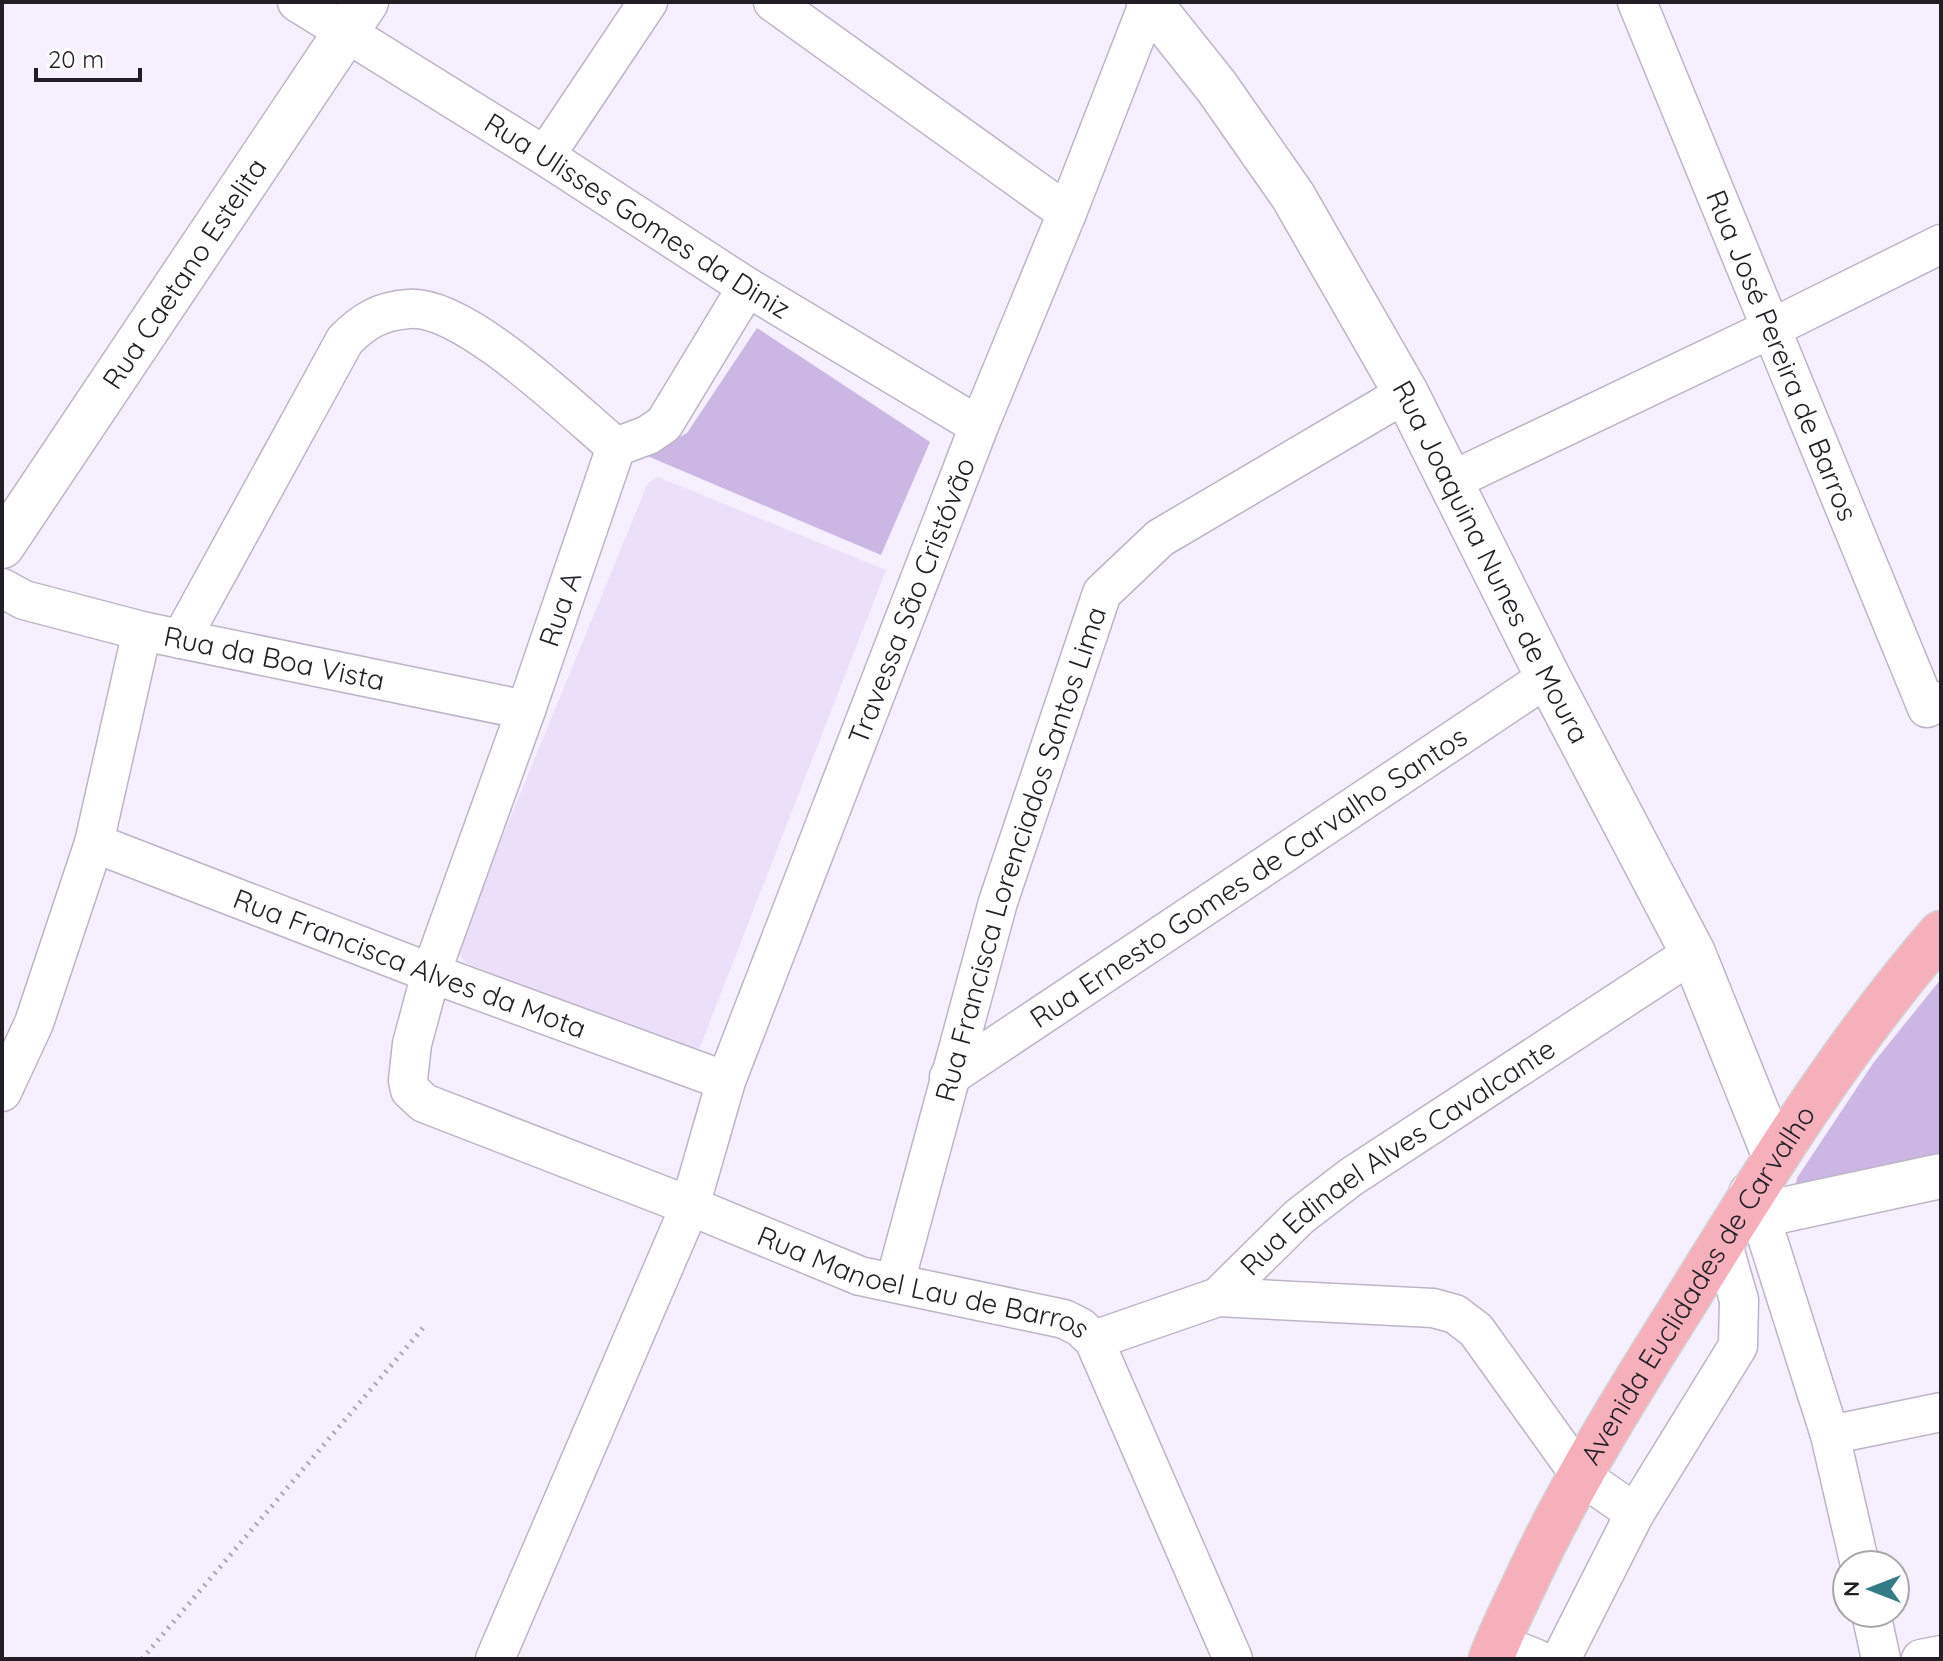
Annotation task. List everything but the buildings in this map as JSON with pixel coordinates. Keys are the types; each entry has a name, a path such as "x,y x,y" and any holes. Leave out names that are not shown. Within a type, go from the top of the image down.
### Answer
{"highway":[{"name":"Avenida Euclidades de Carvalho","path":"1494,1651 1540,1550 1580,1475 1722,1241 1756,1204 1775,1157 1829,1076 1941,933"}],"street":[{"name":"Rua Ulisses Gomes da Diniz","path":"297,2 356,18 545,156 747,287 979,426"},
{"path":"545,156 648,2"},
{"path":"773,2 1067,213"},
{"name":"Travessa São Cristóvão","path":"495,1659 690,1206 726,1081 979,426 1067,213 1149,2"},
{"name":"Rua Joaquina Nunes de Moura","path":"1149,2 1216,86 1293,196 1406,393 1548,677 1693,953 1775,1157"},
{"name":"Rua José Pereira de Barros","path":"1637,2 1770,329 1934,704"},
{"name":"Rua Caetano Estelita","path":"2,546 356,18"},
{"path":"1451,481 1941,244"},
{"path":"181,639 345,340 365,320 411,308 447,316 505,354 616,447 648,435 664,424 747,287"},
{"name":"Rua Francisca Lorenciados Santos Lima","path":"895,1282 998,902 1102,593 1160,538 1406,393"},
{"name":"Rua A","path":"424,1103 410,1090 408,1080 412,1044 431,973 616,447"},
{"name":"Rua da Boa Vista","path":"9,596 142,631 526,710"},
{"path":"2,1092 34,1023 94,843 142,631"},
{"name":"Rua Ernesto Gomes de Carvalho Santos","path":"949,1077 1548,677"},
{"name":"Rua Francisca Alves da Mota","path":"94,843 431,973 726,1081"},
{"name":"Rua Edinael Alves Cavalcante","path":"1094,1340 1218,1297 1299,1217 1351,1177 1693,953"},
{"name":"Rua Manoel Lau de Barros","path":"424,1103 860,1276 1064,1319 1080,1327 1094,1340 1233,1659"},
{"path":"1856,1549 1830,1435 1756,1204 1941,1176"},
{"path":"1561,1659 1635,1513 1738,1346 1739,1300 1722,1241"},
{"path":"1218,1297 1433,1308 1455,1314 1476,1330 1580,1475 1635,1513"},
{"path":"1830,1435 1941,1412"},
{"path":"1874,1629 1881,1659"},
{"path":"1494,1651 1537,1659"},
{"path":"1921,1659 1941,1655"}],"path":[{"path":"142,1659 423,1328"}],"shaded area":[{"path":"757,328 930,442 881,555 645,455 687,433"},
{"path":"658,477 886,570 700,1047 687,1049 466,963 456,950 648,483"},
{"path":"1941,979 1941,1162 1793,1198 1797,1178 1874,1062"}]}
